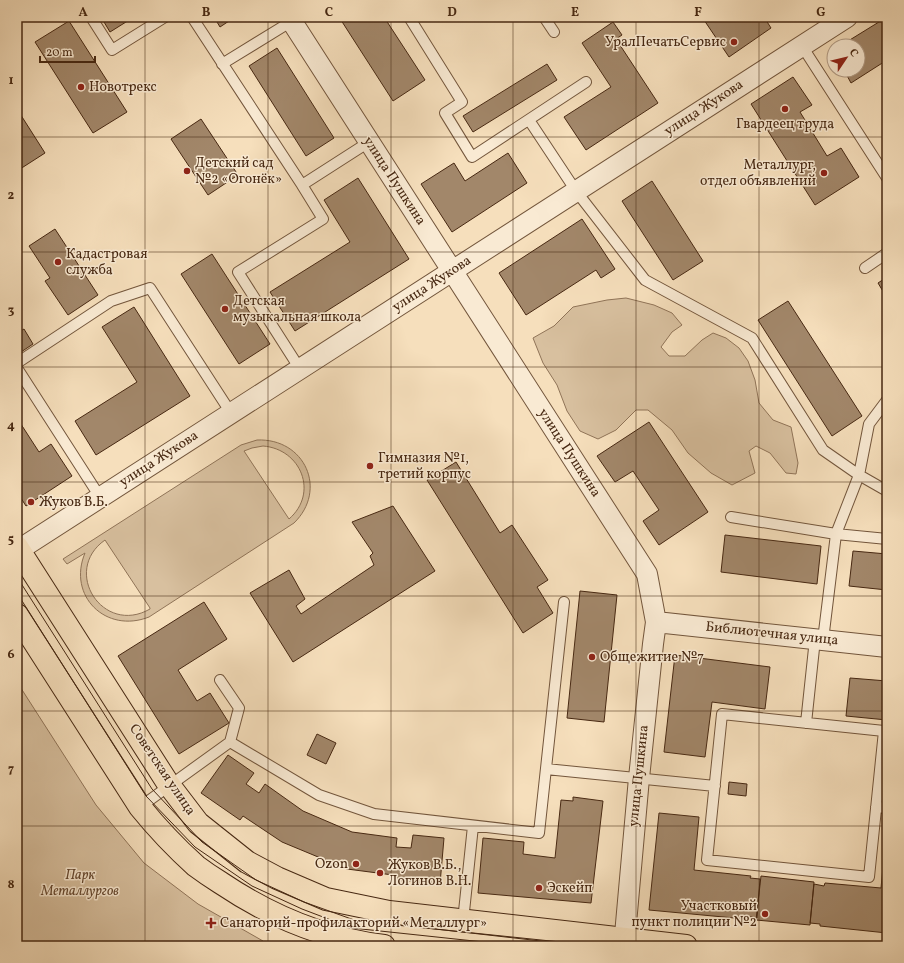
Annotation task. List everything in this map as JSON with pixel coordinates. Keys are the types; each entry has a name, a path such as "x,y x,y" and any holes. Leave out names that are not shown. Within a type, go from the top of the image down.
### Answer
{"main road":[{"name":"Советская улица","path":"17,549 170,785 198,823 247,862 277,878 326,898 389,912 624,943 686,946"},
{"path":"17,615 140,807 157,828 197,867 246,900 277,915 326,935 384,946"}],"street":[{"name":"улица Жукова","path":"17,549 847,17"},
{"name":"улица Пушкина","path":"290,19 647,574 656,622 639,778 624,943"},
{"name":"Библиотечная улица","path":"656,622 887,647"}],"lane":[{"path":"91,17 112,50 164,17"},
{"path":"192,17 323,219 238,272 300,369"},
{"path":"409,17 462,102 444,113 472,157 586,82"},
{"path":"544,17 554,32"},
{"path":"222,64 290,19"},
{"path":"802,46 887,178"},
{"path":"530,120 576,191 645,280 752,338 823,450 858,475 887,490"},
{"path":"302,185 369,142"},
{"path":"866,268 887,253"},
{"path":"17,363 111,301 150,288 231,413"},
{"path":"17,368 100,497"},
{"path":"806,723 836,534 858,475 869,424 887,400"},
{"path":"731,517 836,534 887,539"},
{"path":"230,742 320,795 367,812 540,833 564,602"},
{"path":"140,807 230,742 239,708 220,680"},
{"path":"722,714 884,731 869,877 707,860 715,786 722,714"},
{"path":"546,769 715,786"},
{"path":"876,807 887,808"},
{"path":"463,921 473,826"}],"green space":[{"path":"626,298 654,305 672,313 682,325 672,332 661,347 669,356 685,356 702,340 713,333 726,338 739,348 748,361 755,380 759,403 773,420 791,427 798,463 796,474 786,473 770,453 756,446 749,451 755,473 732,485 711,473 688,453 672,430 648,410 636,410 616,430 598,439 580,431 567,411 557,385 543,363 533,338 554,326 573,307 607,300"},
{"path":"257,440 274,442 288,447 299,457 306,468 310,482 309,496 304,510 294,523 149,617 133,621 118,620 105,616 94,608 86,597 81,584 81,569 85,553 67,564 63,559 241,445","holes":["263,446 276,449 287,455 296,464 302,474 304,485 303,497 298,509 289,519 244,451","105,540 150,608 150,609 133,615 117,614 104,607 93,596 88,583 87,568 92,553"]},
{"name":"Парк Металлургов","path":"17,682 96,805 144,863 198,904 263,941 261,946 17,946"}],"building":[{"path":"101,17 134,17 110,32"},
{"path":"214,17 235,17 220,27"},
{"path":"339,17 384,17 425,80 393,101"},
{"name":"УралПечатьСервис","path":"702,17 764,17 771,28 729,57"},
{"path":"887,17 887,60 866,73 866,38 853,38"},
{"path":"69,21 127,112 93,133 35,42"},
{"path":"613,22 622,35 616,39 658,103 586,150 564,117 611,87 582,43"},
{"path":"277,48 334,138 306,156 249,66"},
{"path":"547,64 557,80 473,132 463,116"},
{"path":"793,77 812,105 800,112 827,156 841,148 859,177 815,205 751,104"},
{"path":"848,78 859,78 851,83"},
{"path":"17,109 45,153 17,171"},
{"path":"201,119 238,175 208,195 171,139"},
{"path":"508,153 527,183 452,232 421,184 454,163 465,181"},
{"path":"358,178 409,259 295,331 270,292 350,242 324,200"},
{"path":"652,181 703,261 673,280 622,201"},
{"path":"582,219 615,269 601,278 596,270 526,315 499,273"},
{"name":"Кадастровая служба","path":"55,229 98,295 68,315 45,281 50,278 29,246"},
{"name":"Детская музыкальная школа","path":"212,254 270,344 239,364 181,274"},
{"path":"887,277 887,298 878,283"},
{"path":"788,301 862,416 832,436 758,320"},
{"path":"134,307 190,396 96,455 75,421 137,382 102,327"},
{"path":"24,329 33,344 18,354 17,333"},
{"path":"17,418 39,452 51,444 72,476 26,506 17,492"},
{"path":"649,422 708,512 659,545 643,521 659,510 633,471 615,482 597,456"},
{"path":"456,462 500,533 512,525 548,580 537,587 553,613 523,633 427,480"},
{"path":"393,506 435,571 293,662 250,593 289,570 305,599 296,606 301,614 374,565 370,556 373,553 352,522"},
{"path":"725,535 821,546 817,584 721,572"},
{"path":"853,551 887,554 887,590 849,586"},
{"name":"Общежитие №7","path":"580,591 617,595 604,722 567,718"},
{"path":"204,602 227,639 178,670 197,701 210,693 229,723 179,754 118,656"},
{"path":"675,655 770,667 765,709 712,702 705,757 664,752"},
{"path":"850,678 887,681 887,720 846,716"},
{"path":"317,734 336,743 326,764 307,755"},
{"path":"228,755 254,773 246,784 259,793 265,784 303,811 352,832 397,838 396,847 411,848 413,835 444,838 440,884 393,880 393,875 347,869 282,842 243,816 240,820 201,793"},
{"path":"729,782 747,784 746,796 728,794"},
{"path":"573,797 603,801 591,903 478,893 483,838 524,842 523,854 555,858 561,800 573,801"},
{"path":"659,813 699,817 694,870 751,876 750,878 760,879 757,918 745,916 745,919 649,910"},
{"path":"886,835 887,933 820,926 820,924 810,923 814,884 824,886 825,883 881,888"},
{"path":"761,876 814,882 810,925 756,920"}],"tram line":[{"path":"17,577 152,789 202,842 256,880 304,902 357,921 599,946"},
{"path":"17,593 146,796 195,847 252,886 302,909 352,928 521,946"}],"place":[{"name":"УралПечатьСервис","path":"734,42"},
{"name":"Новотрекс","path":"81,87"},
{"name":"Гвардеец труда","path":"785,109"},
{"name":"Детский сад №2 «Огонёк»","path":"187,171"},
{"name":"Металлург, отдел объявлений","path":"824,173"},
{"name":"Кадастровая служба","path":"58,262"},
{"name":"Детская музыкальная школа","path":"225,309"},
{"name":"Гимназия №1, третий корпус","path":"370,466"},
{"name":"Жуков В.Б.","path":"31,502"},
{"name":"Общежитие №7","path":"592,657"},
{"name":"Ozon","path":"356,864"},
{"name":"Жуков В.Б., Логинов В.Н.","path":"380,873"},
{"name":"Эскейп","path":"539,888"},
{"name":"Участковый пункт полиции №2","path":"765,914"},
{"name":"Санаторий-профилакторий «Металлург»","path":"211,923"}]}
